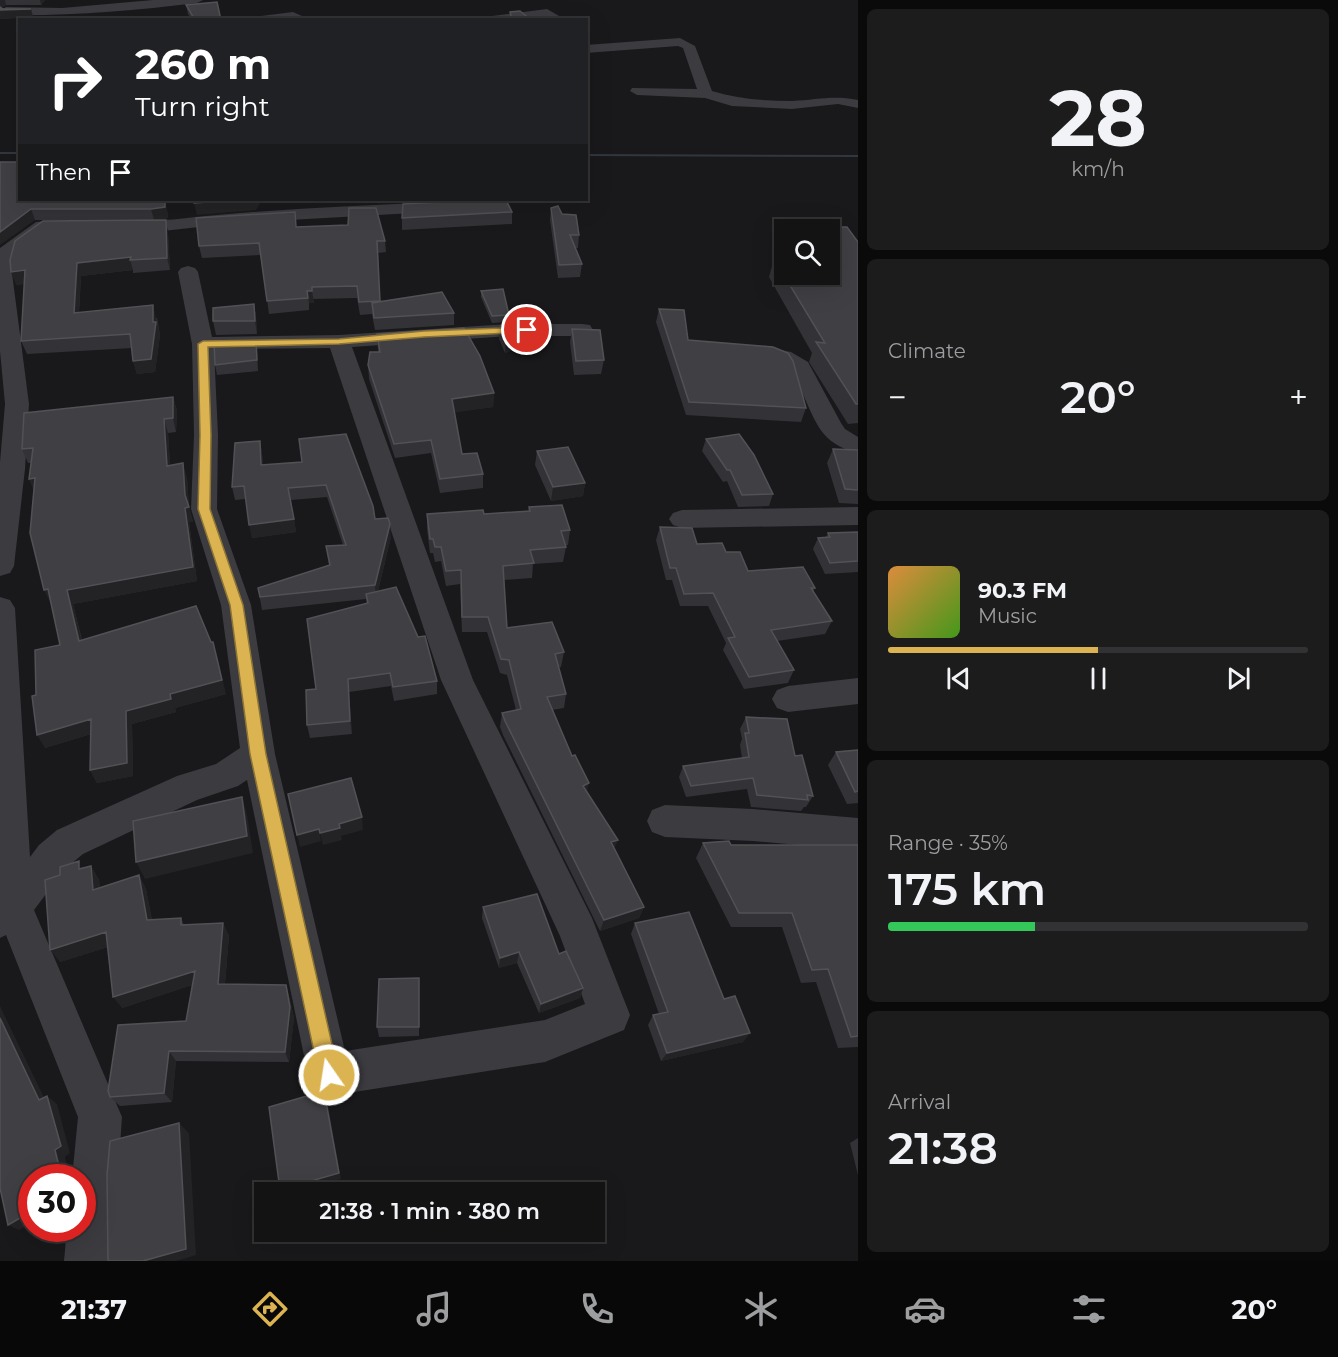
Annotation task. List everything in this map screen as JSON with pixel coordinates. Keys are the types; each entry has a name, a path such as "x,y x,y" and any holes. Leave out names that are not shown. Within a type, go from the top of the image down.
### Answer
{"street":[{"path":"6,11 197,0"},
{"path":"508,18 547,13 556,18"},
{"path":"277,18 305,16"},
{"path":"590,46 680,42 688,46 706,94"},
{"path":"637,91 706,94 744,102 792,105 838,100 858,104"},
{"path":"109,226 154,227 330,207 453,207"},
{"path":"0,566 6,471 17,404 2,273 9,249 42,226 64,226"},
{"path":"188,272 203,344 206,435 204,509 236,605 258,754 329,1075 545,1041 609,1016 578,931 457,680 339,342"},
{"path":"203,344 339,342 498,330 582,330"},
{"path":"734,350 775,355 794,361 805,375 825,418 843,441 858,445"},
{"path":"682,519 858,516"},
{"path":"0,608 7,913 100,1117 88,1261"},
{"path":"788,699 858,692"},
{"path":"7,913 52,857 70,842 189,788 226,776 258,754"},
{"path":"665,821 753,825 858,834"}],"building":[{"path":"217,2 221,18 194,18 186,5"},
{"path":"520,11 529,18 512,18 510,12"},
{"path":"0,162 18,162 18,201 165,201 165,207 151,209 31,209 0,232"},
{"path":"194,201 223,201 194,203"},
{"path":"506,201 512,212 402,218 403,204"},
{"path":"558,206 562,214 576,215 579,235 570,235 582,264 559,265 551,208"},
{"path":"349,208 376,208 385,241 377,241 380,301 359,302 357,286 312,287 312,291 307,291 308,298 267,301 259,243 199,246 196,218 295,212 296,227 348,225"},
{"path":"166,220 167,258 130,260 131,257 77,263 74,313 153,305 153,322 156,322 151,359 133,361 130,334 21,341 25,270 11,272 10,260 15,241 43,221"},
{"path":"840,227 847,227 858,242 858,404 816,342 825,343 790,285 840,285"},
{"path":"503,289 509,315 492,316 481,291"},
{"path":"442,292 454,313 374,318 372,303"},
{"path":"254,304 255,321 213,321 213,308"},
{"path":"659,309 684,310 688,340 773,347 788,353 793,361 806,408 689,402"},
{"path":"513,325 516,336 506,339 500,326"},
{"path":"464,328 480,356 494,393 452,399 462,454 477,453 483,474 440,479 431,440 394,444 368,365 370,352 380,352 377,334"},
{"path":"572,329 600,330 604,360 576,361"},
{"path":"214,341 256,341 257,360 215,365"},
{"path":"173,397 173,418 164,419 167,466 183,463 185,495 189,507 185,508 193,567 67,590 79,641 196,606 211,642 213,642 222,680 170,694 171,699 126,711 127,763 90,770 91,719 37,735 32,696 36,695 35,650 60,645 48,589 44,590 30,533 35,478 29,479 33,448 22,449 24,413"},
{"path":"346,434 373,506 375,519 388,518 390,524 375,585 260,597 258,588 330,565 326,546 346,545 326,485 288,488 294,519 249,525 244,486 232,487 235,443 260,441 261,465 302,462 299,439"},
{"path":"739,434 754,455 773,494 742,495 730,470 727,470 706,439"},
{"path":"568,447 585,483 553,487 537,451"},
{"path":"833,449 858,450 858,490 845,489"},
{"path":"562,505 570,530 561,531 566,547 530,550 534,563 503,566 507,628 552,622 564,652 555,654 566,694 547,697 572,756 575,755 589,783 583,786 618,840 611,842 644,907 604,920 502,713 521,709 509,660 501,659 488,617 462,617 461,570 446,571 441,547 435,547 433,539 430,539 427,514 483,510 484,514 530,511 529,507"},
{"path":"660,527 692,528 697,544 722,543 726,552 740,552 748,571 803,567 815,588 811,588 832,621 771,630 794,670 749,677 728,638 735,637 713,593 684,594 676,568 670,568"},
{"path":"858,532 858,561 830,563 818,538 830,537 828,533"},
{"path":"396,587 418,637 425,636 437,681 393,687 390,673 348,679 350,721 307,725 306,690 316,689 307,619 368,603 366,594"},
{"path":"746,717 787,719 795,756 802,755 813,796 807,795 808,800 757,795 753,778 691,786 683,766 749,757 745,733 749,733"},
{"path":"858,750 858,791 855,792 836,752"},
{"path":"351,778 362,817 339,824 340,828 320,833 319,829 297,835 288,794"},
{"path":"242,797 247,836 136,862 133,821"},
{"path":"729,841 731,845 858,845 858,1036 851,1037 828,969 812,970 792,913 739,913 703,843"},
{"path":"79,861 79,869 91,866 93,890 139,875 147,920 181,918 181,925 223,923 218,984 286,985 290,1007 285,1052 169,1051 164,1093 110,1097 108,1091 118,1025 186,1021 195,971 113,997 106,932 50,950 45,880 60,875 60,867"},
{"path":"537,894 559,954 566,951 583,988 541,1004 519,952 500,958 483,907"},
{"path":"689,912 724,999 735,996 750,1033 667,1053 653,1015 668,1012 635,923"},
{"path":"419,978 419,1027 377,1027 379,979"},
{"path":"0,1018 39,1100 47,1096 61,1146 55,1150 58,1164 18,1164 18,1219 8,1225 0,1188"},
{"path":"324,1091 339,1173 308,1182 279,1182 269,1107"},
{"path":"179,1123 186,1249 143,1261 108,1261 107,1175 110,1141"}],"waterway":[{"path":"0,153 18,153"},
{"path":"588,155 858,156"}],"route":[{"path":"329,1075 258,754 236,605 204,509 206,435 203,344 339,342 424,334 527,330"}]}
